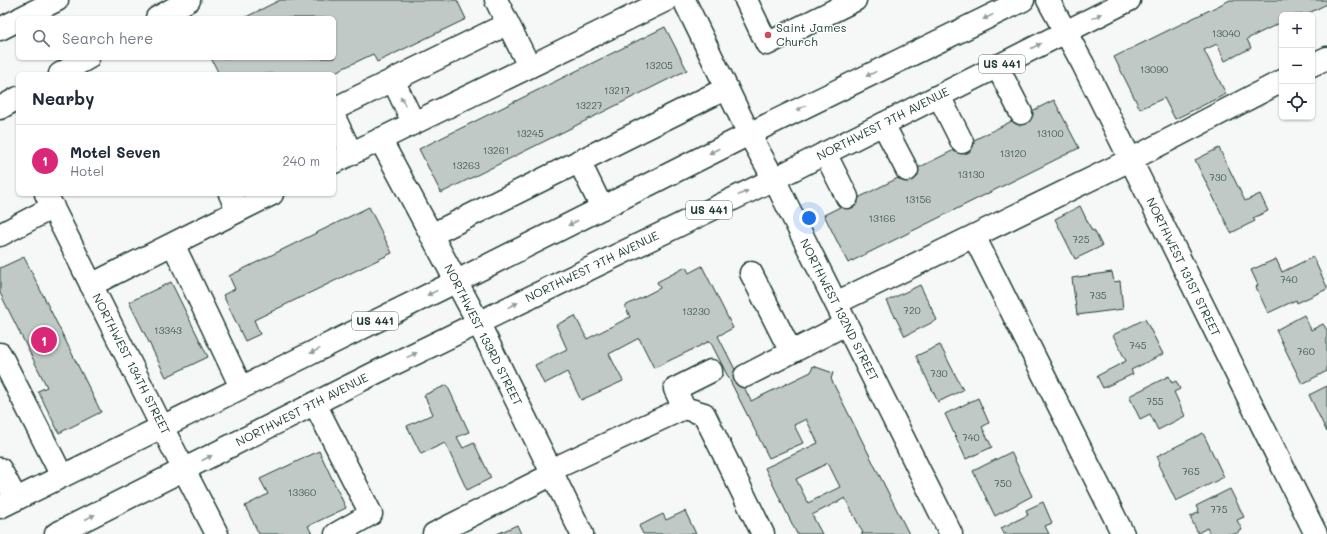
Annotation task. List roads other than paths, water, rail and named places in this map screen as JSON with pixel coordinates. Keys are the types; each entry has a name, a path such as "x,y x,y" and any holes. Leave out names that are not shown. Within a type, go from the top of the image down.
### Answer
{"main road":[{"path":"26,16 57,0"},
{"path":"161,16 189,0"},
{"path":"496,0 529,66"},
{"path":"336,126 342,158 413,122 666,0"},
{"name":"NORTHWEST 132ND STREET","path":"684,0 749,134 774,179 951,534"},
{"path":"746,0 767,44 855,0"},
{"name":"US 441","path":"8,503 457,281 749,134 1023,0"},
{"name":"NORTHWEST 131ST STREET","path":"1048,0 1083,64 1316,534"},
{"name":"NORTHWEST 7TH AVENUE","path":"56,534 478,322 774,179 1129,0"},
{"path":"0,29 16,21"},
{"path":"336,108 495,30"},
{"path":"1315,64 1327,58"},
{"path":"64,72 84,60"},
{"path":"997,66 1021,113"},
{"path":"392,80 413,122"},
{"path":"836,304 1130,160 1279,83"},
{"path":"431,235 727,88"},
{"path":"938,96 962,142"},
{"path":"0,108 16,99"},
{"path":"883,124 906,170"},
{"name":"NORTHWEST 133RD STREET","path":"380,139 478,322 582,534"},
{"path":"825,153 847,197"},
{"path":"579,161 602,208"},
{"path":"91,285 173,244 234,203 264,196"},
{"path":"0,234 49,200"},
{"name":"NORTHWEST 134TH STREET","path":"49,200 217,534"},
{"path":"974,236 1123,534"},
{"path":"173,244 241,387"},
{"path":"749,274 791,352"},
{"path":"745,376 846,324"},
{"path":"0,354 62,476"},
{"path":"684,408 675,389 711,371"},
{"path":"315,404 371,514 336,534"},
{"path":"434,534 552,472 684,408 704,414 763,534"},
{"path":"0,469 8,503"}],"place":[{"name":"Saint James Church","path":"768,35"},
{"name":"Motel Seven","path":"44,340"}]}
